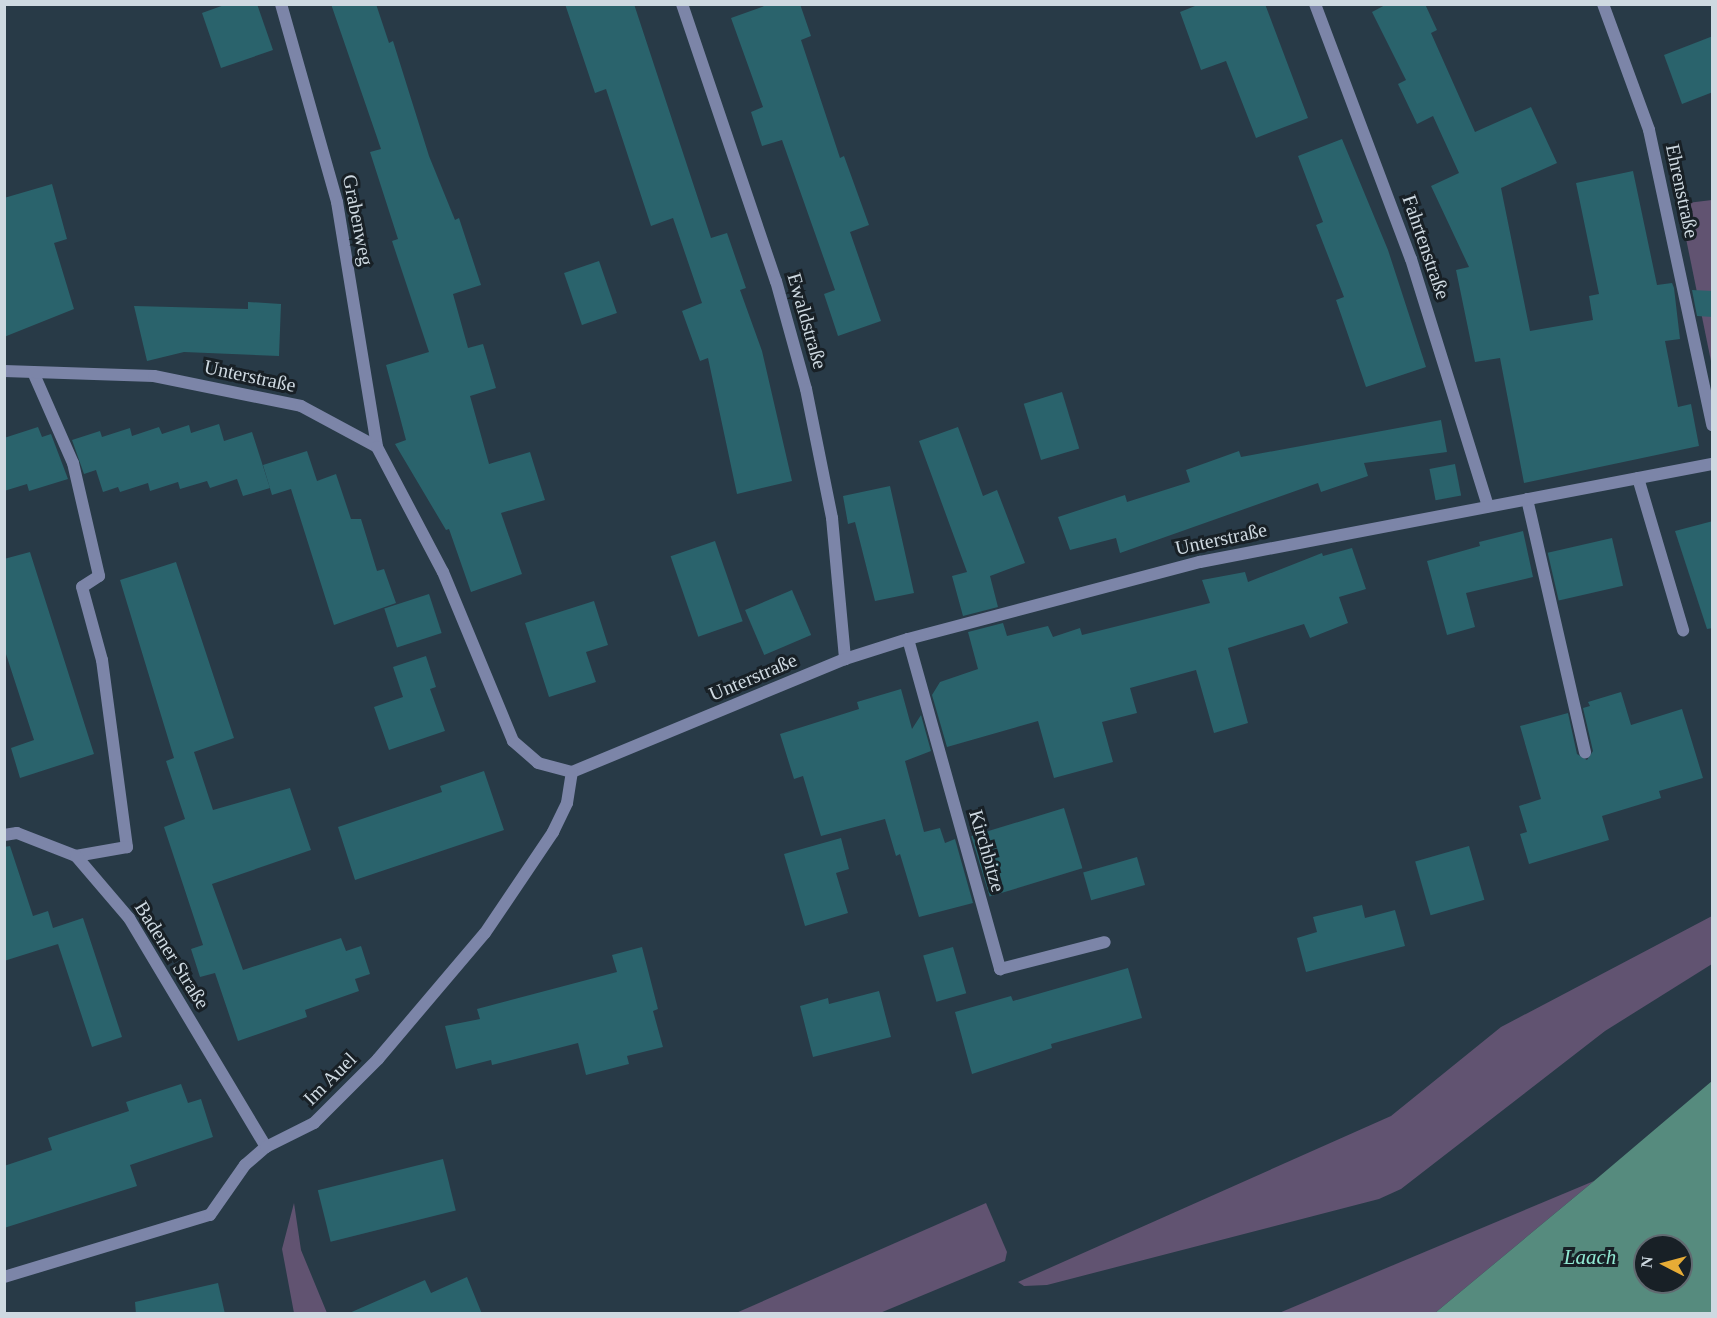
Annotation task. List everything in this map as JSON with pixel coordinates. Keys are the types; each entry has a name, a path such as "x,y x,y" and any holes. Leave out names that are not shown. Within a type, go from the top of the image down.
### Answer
{"street":[{"name":"Grabenweg","path":"281,4 337,202 377,447"},
{"name":"Ewaldstraße","path":"682,4 776,281 806,389 832,518 845,659"},
{"name":"Fahrtenstraße","path":"1315,4 1411,259 1488,506"},
{"name":"Ehrenstraße","path":"1603,4 1649,130 1713,425"},
{"name":"Unterstraße","path":"4,371 154,376 301,406 377,447"},
{"path":"33,372 73,464 99,576 82,587 102,660 127,847 76,856"},
{"path":"377,447 443,572 513,741 538,763 572,772"},
{"name":"Unterstraße","path":"572,772 845,659 908,639 1200,562 1713,464"},
{"path":"1638,478 1683,630"},
{"path":"1527,499 1585,752"},
{"name":"Kirchbitze","path":"908,639 1000,969 1105,942"},
{"name":"Im Auel","path":"4,1277 210,1215 245,1165 266,1147 314,1123 378,1059 485,933 553,832 567,803 572,772"},
{"name":"Badener Straße","path":"4,835 17,833 76,856 129,918 266,1147"}],"shaded area":[{"path":"1712,200 1712,366 1679,204"},
{"path":"1712,916 1712,964 1605,1031 1401,1189 1379,1199 1047,1285 1024,1286 1018,1282 1391,1116 1501,1027"},
{"path":"1594,1181 1435,1313 1279,1313"},
{"path":"294,1203 301,1250 327,1313 294,1313 282,1249"},
{"path":"986,1203 1007,1252 1005,1261 880,1313 736,1313"}],"water":[{"name":"Laach","path":"1712,1081 1712,1313 1435,1313 1594,1181"}],"building":[{"path":"227,4 257,4 273,50 221,68 202,13"},
{"path":"331,4 376,4 389,43 393,41 429,156 455,220 459,218 481,285 453,294 468,348 483,344 496,388 470,396 489,464 530,452 545,500 501,513 522,574 471,592 449,529 446,530 395,444 406,440 386,365 429,352 392,241 398,239 370,152 381,149"},
{"path":"565,4 634,4 711,238 727,233 746,288 740,290 762,351 792,481 737,494 708,358 700,361 682,311 702,303 673,218 651,226 606,89 595,93"},
{"path":"770,4 800,4 811,36 801,40 840,158 844,156 869,225 850,232 881,321 838,336 824,294 835,290 782,140 762,146 751,112 763,107 731,18"},
{"path":"1200,4 1265,4 1308,118 1256,138 1226,61 1201,70 1180,12"},
{"path":"1387,4 1425,4 1437,30 1431,33 1475,132 1531,107 1557,163 1501,188 1530,331 1593,320 1589,296 1599,294 1576,183 1633,171 1657,285 1672,283 1674,288 1680,339 1665,341 1678,407 1691,404 1699,446 1524,483 1500,358 1475,362 1456,270 1469,267 1431,186 1459,173 1433,116 1417,124 1398,84 1406,80 1372,12"},
{"path":"1713,36 1713,92 1682,104 1664,55"},
{"path":"1342,139 1388,250 1426,367 1366,387 1336,300 1344,297 1316,225 1323,222 1298,156"},
{"path":"52,184 67,239 54,243 74,309 4,337 4,198"},
{"path":"599,261 617,313 582,325 564,273"},
{"path":"1692,290 1713,291 1713,317 1697,316"},
{"path":"248,302 281,304 279,356 184,352 147,361 134,306 248,309"},
{"path":"1062,392 1079,448 1041,460 1024,404"},
{"path":"1441,420 1447,452 1364,463 1368,476 1321,492 1318,483 1120,553 1116,538 1070,550 1058,517 1125,495 1127,502 1190,482 1186,470 1239,451 1241,457"},
{"path":"219,424 224,441 252,432 270,488 243,496 237,479 210,488 207,481 180,489 178,482 150,491 148,483 120,492 118,487 103,492 96,470 84,474 72,440 100,431 102,437 130,428 132,436 159,427 162,434 189,425 191,433"},
{"path":"38,427 42,437 51,434 68,479 29,491 27,484 4,491 4,438"},
{"path":"958,427 983,496 997,490 1025,563 990,576 998,607 963,616 952,576 967,572 919,441"},
{"path":"307,451 317,481 336,474 351,519 361,519 377,571 384,569 396,603 334,625 291,489 272,495 263,465"},
{"path":"1455,464 1461,495 1436,500 1429,469"},
{"path":"890,486 914,593 875,601 855,522 848,524 843,496"},
{"path":"1713,521 1713,628 1707,629 1675,531"},
{"path":"1523,531 1533,577 1466,593 1475,627 1447,635 1427,561 1480,546 1479,542"},
{"path":"1612,538 1623,586 1559,601 1548,553"},
{"path":"715,541 743,621 698,637 671,556"},
{"path":"1352,548 1366,589 1339,597 1348,623 1310,638 1304,624 1228,648 1248,723 1214,733 1196,670 1130,688 1137,713 1102,722 1113,762 1054,778 1038,721 947,747 932,695 940,682 978,669 968,632 1003,623 1007,636 1048,626 1053,637 1080,628 1082,635 1210,603 1202,580 1245,572 1248,582 1322,553 1323,556"},
{"path":"30,552 94,754 20,778 11,748 34,740 4,648 4,559"},
{"path":"176,562 234,738 194,752 213,810 290,788 311,850 212,884 243,970 341,938 346,951 361,946 370,974 355,979 359,991 305,1010 307,1017 238,1041 215,973 200,977 191,949 203,945 164,827 185,819 166,761 174,758 120,580"},
{"path":"792,590 811,635 764,655 745,610"},
{"path":"429,594 442,633 397,648 384,609"},
{"path":"594,601 608,645 586,652 596,682 549,697 525,623"},
{"path":"426,656 436,687 430,689 445,731 389,750 374,707 403,697 393,667"},
{"path":"901,689 912,729 921,715 931,751 905,761 924,832 940,828 945,843 955,839 973,903 919,917 900,854 896,856 885,819 821,836 803,776 794,779 780,734 859,709 857,702"},
{"path":"1621,692 1631,725 1682,709 1703,778 1659,791 1661,798 1602,816 1609,840 1529,864 1520,834 1527,832 1519,806 1541,799 1520,726 1568,713 1577,754 1587,760 1593,751 1583,708 1590,706 1588,702"},
{"path":"484,771 504,830 355,880 338,827 442,792 440,786"},
{"path":"1064,808 1082,868 990,897 971,836"},
{"path":"841,838 849,869 836,873 848,913 805,926 784,854"},
{"path":"10,846 33,916 48,911 53,928 83,918 122,1037 92,1047 58,944 4,961 4,847"},
{"path":"1469,846 1484,900 1431,915 1415,861"},
{"path":"1137,857 1145,885 1091,900 1083,872"},
{"path":"1362,905 1365,918 1395,910 1405,946 1306,972 1297,938 1317,932 1313,917"},
{"path":"642,947 658,1009 653,1011 663,1047 627,1056 629,1064 586,1075 578,1043 492,1065 491,1060 456,1069 445,1026 480,1019 477,1009 617,972 612,955"},
{"path":"953,947 966,993 936,1002 923,956"},
{"path":"1128,968 1142,1018 1051,1044 1052,1048 972,1074 955,1012 1011,996 1013,1001"},
{"path":"879,991 891,1037 813,1057 800,1006 828,998 829,1004"},
{"path":"181,1084 188,1103 201,1099 213,1137 130,1165 137,1186 4,1228 4,1166 52,1150 48,1138 129,1111 126,1102"},
{"path":"443,1159 456,1210 331,1242 318,1190"},
{"path":"467,1277 482,1314 347,1314 425,1280 431,1293"},
{"path":"218,1283 225,1314 136,1314 135,1302"}]}
